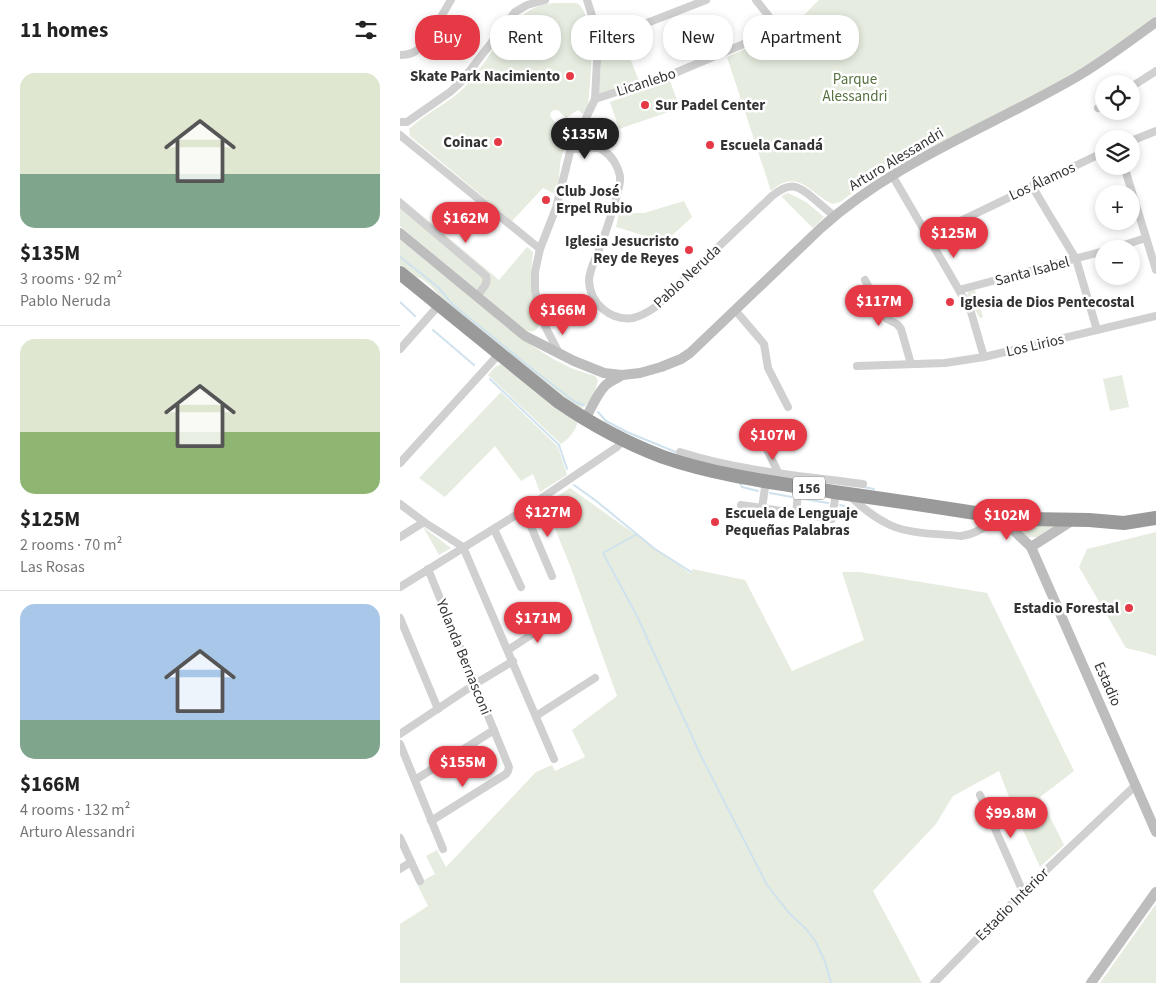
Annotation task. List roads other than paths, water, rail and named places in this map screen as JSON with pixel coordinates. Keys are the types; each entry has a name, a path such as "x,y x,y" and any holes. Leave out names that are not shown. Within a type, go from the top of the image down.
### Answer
{"highway":[{"name":"156","path":"400,273 559,402 585,420 623,440 664,457 702,468 773,479 800,486 1000,517 1124,523 1156,518"},
{"name":"156","path":"1089,520 1156,510"}],"street":[{"path":"400,55 410,54 418,49 451,0"},
{"path":"540,249 401,137 404,122 450,92 461,82 515,12 527,5 545,0"},
{"path":"587,0 592,15"},
{"path":"653,21 706,0"},
{"name":"Licanlebo","path":"594,99 675,73 779,29 756,0"},
{"name":"Arturo Alessandri","path":"400,233 525,336 559,354 604,373 622,375 651,371 681,359 690,353 834,216 866,192 892,175 1077,76 1109,56 1156,22"},
{"path":"559,354 539,310 535,290 535,272 540,249 556,208 571,149 594,99 597,60"},
{"path":"1140,81 1156,71"},
{"name":"Pablo Neruda","path":"584,124 598,148 608,154 618,169 620,182 607,231 590,273 593,297 604,311 615,316 633,318 650,311 780,189 792,186 800,188 834,216"},
{"path":"1140,138 1156,132"},
{"path":"571,149 598,148"},
{"name":"Los Álamos","path":"927,236 1095,156"},
{"path":"892,175 971,312 984,357"},
{"path":"1127,175 1156,270"},
{"path":"1032,186 1076,259 1097,330"},
{"path":"400,203 486,276 487,283 476,296"},
{"path":"1140,240 1146,238"},
{"name":"Santa Isabel","path":"959,290 1095,254"},
{"path":"865,280 882,314 897,324 900,329 912,364"},
{"path":"400,349 439,305"},
{"path":"734,310 764,344 768,368 788,407"},
{"name":"Los Lirios","path":"857,366 945,363 984,357 1156,316"},
{"path":"538,343 546,328"},
{"path":"400,463 499,354"},
{"path":"604,373 606,385"},
{"name":"Arturo Alessandri","path":"585,420 595,400 606,385 622,375"},
{"path":"754,423 777,470 762,508"},
{"path":"400,587 524,510 616,447 623,440"},
{"path":"680,452 773,479 863,484"},
{"path":"796,513 800,486"},
{"path":"741,505 832,519 842,493 875,517 892,526 907,530 961,536 984,528 1000,517"},
{"path":"400,504 463,547 554,759"},
{"path":"524,510 552,576"},
{"name":"Estadio","path":"1000,517 1032,547 1156,832"},
{"path":"1032,547 1073,520"},
{"path":"400,538 424,522"},
{"path":"494,529 521,587"},
{"name":"Yolanda Bernasconi","path":"428,569 508,766 506,774 431,821"},
{"path":"400,618 438,709"},
{"path":"508,650 557,618"},
{"path":"400,734 513,661"},
{"path":"536,716 595,678"},
{"path":"415,780 494,730"},
{"path":"400,744 443,849"},
{"name":"Estadio Interior","path":"934,983 1023,892 1136,785"},
{"path":"980,794 1023,892"},
{"path":"400,838 420,881"},
{"path":"400,869 411,862"},
{"path":"1090,983 1156,892"}],"waterway":[{"path":"400,257 438,287 452,304 531,368 575,402 584,405"},
{"path":"400,302 415,316"},
{"path":"433,330 474,365"},
{"path":"490,379 559,445 567,469"},
{"path":"598,412 606,421 627,432 678,453"},
{"path":"740,483 742,487 758,491"},
{"path":"574,485 655,549 691,572"},
{"path":"864,487 874,489"},
{"path":"770,493 792,497"},
{"path":"804,499 828,503"},
{"path":"840,505 855,509"},
{"path":"637,534 603,553 637,616 701,756 767,885 789,913 806,929 816,942 825,962 831,983"}],"place":[{"name":"Skate Park Nacimiento","path":"570,76"},
{"name":"Sur Padel Center","path":"645,105"},
{"name":"Coinac","path":"498,142"},
{"name":"Escuela Canadá","path":"710,145"},
{"name":"Club José Erpel Rubio","path":"546,200"},
{"name":"Iglesia Jesucristo Rey de Reyes","path":"689,250"},
{"name":"Iglesia de Dios Pentecostal","path":"950,302"},
{"name":"Escuela de Lenguaje Pequeñas Palabras","path":"715,522"},
{"name":"Estadio Forestal","path":"1129,608"}],"park label":[{"name":"Parque Alessandri","path":"855,88"}]}
